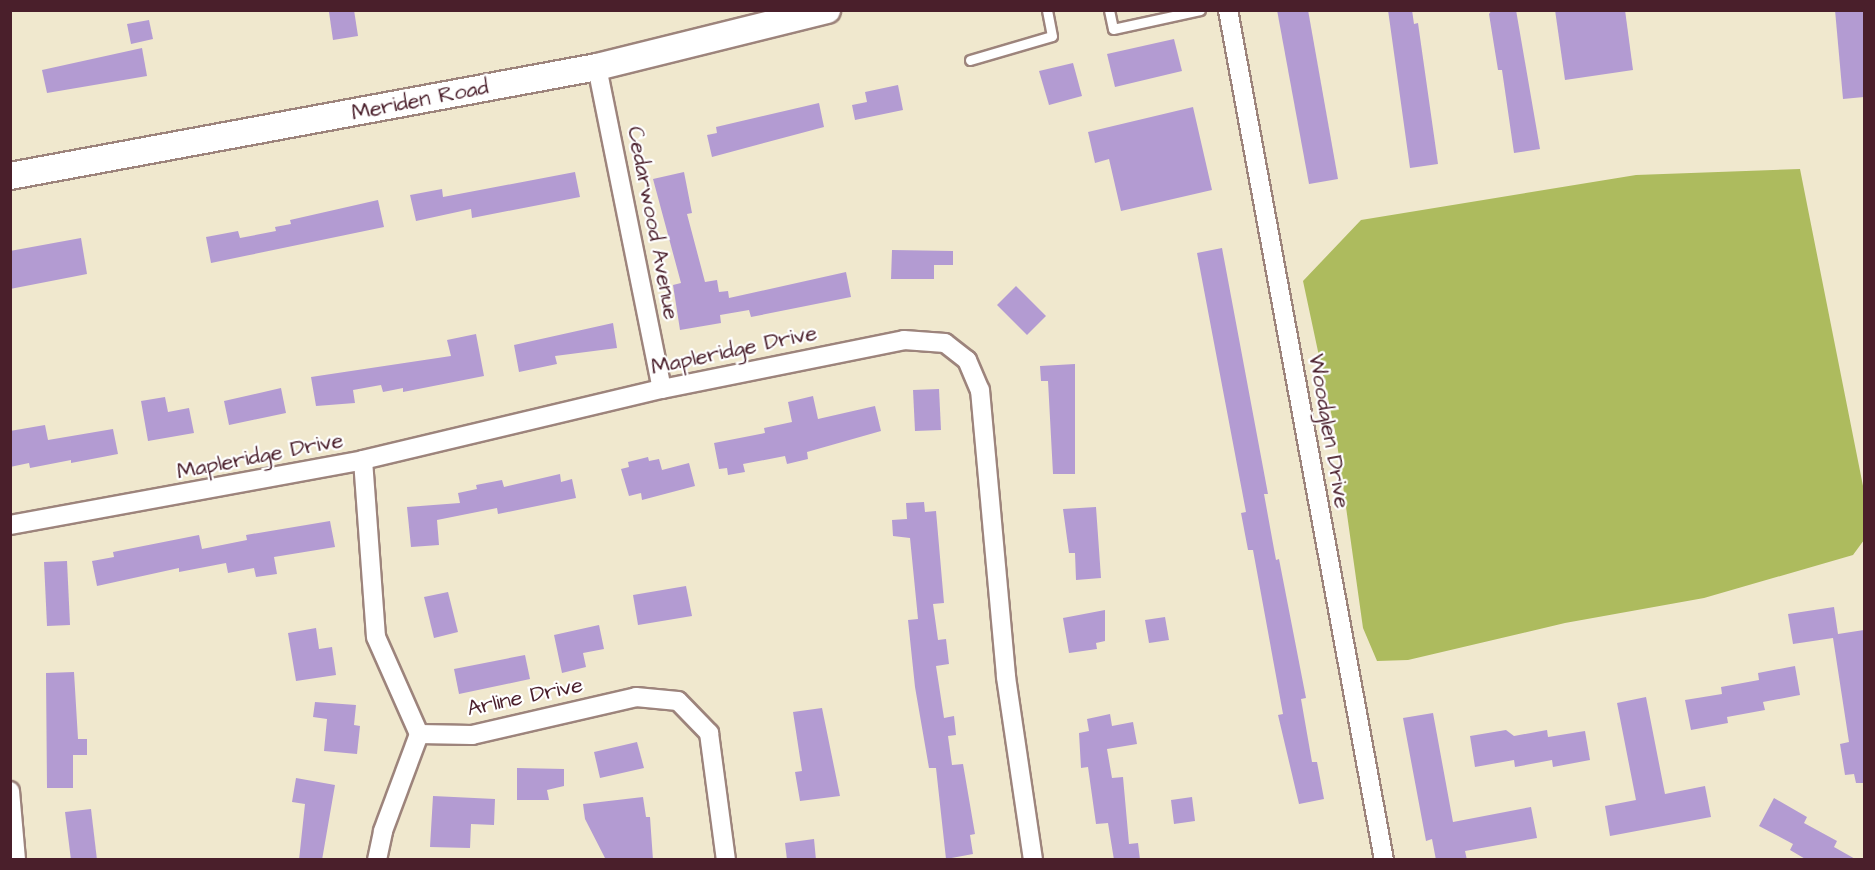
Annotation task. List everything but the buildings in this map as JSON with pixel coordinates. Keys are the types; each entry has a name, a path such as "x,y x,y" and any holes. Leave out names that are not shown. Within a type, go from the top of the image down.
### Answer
{"main road":[{"name":"Meriden Road","path":"10,176 597,67 827,10"}],"street":[{"name":"Woodglen Drive","path":"1228,10 1384,860"},
{"name":"Cedarwood Avenue","path":"597,67 662,389"},
{"name":"Mapleridge Drive","path":"10,525 363,460 662,389 904,340 945,343 967,360 980,390 1006,676 1033,860"},
{"path":"363,460 376,637 419,734 383,831 377,860"},
{"name":"Arline Drive","path":"419,734 472,735 636,697 678,701 709,733 726,860"},
{"path":"10,791 16,860"}],"lane":[{"path":"970,60 1052,36 1047,10"},
{"path":"1109,10 1113,29 1144,19 1194,11"}],"green space":[{"path":"1800,169 1864,491 1864,540 1853,555 1704,598 1565,623 1408,660 1377,661 1363,628 1336,436 1303,281 1361,220 1636,175"}]}
